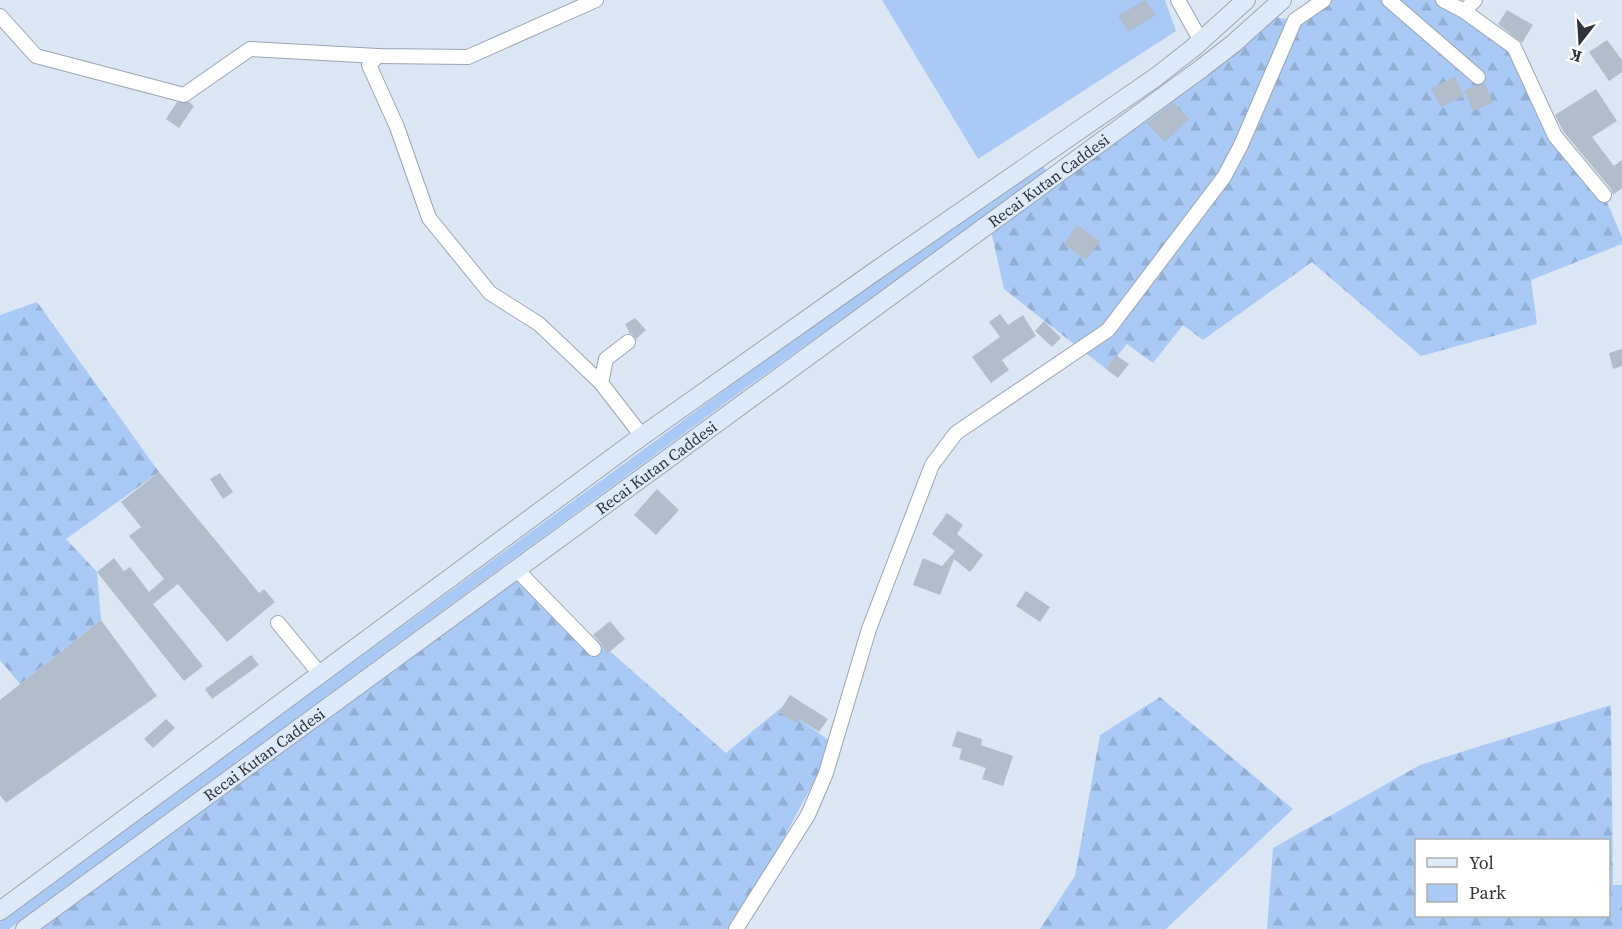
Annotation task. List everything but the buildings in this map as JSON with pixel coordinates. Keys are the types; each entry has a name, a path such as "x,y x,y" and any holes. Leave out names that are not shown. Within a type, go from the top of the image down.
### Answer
{"main road":[{"name":"Recai Kutan Caddesi","path":"0,911 642,436 1156,77 1201,41 1246,0"},
{"name":"Recai Kutan Caddesi","path":"25,929 1202,68 1282,0"}],"street":[{"path":"0,16 36,56 184,95 249,49 378,56 468,57 596,0"},
{"path":"1179,0 1201,41"},
{"path":"736,929 808,815 826,773 869,629 932,465 956,433 1108,330 1224,177 1241,145 1295,20 1324,0"},
{"path":"1389,0 1478,76"},
{"path":"1443,0 1464,11 1514,47 1556,135 1604,195"},
{"path":"1464,11 1474,0"},
{"path":"378,56 369,65 397,127 429,218 490,293 538,324 601,383 642,436"},
{"path":"601,383 606,359 628,342"},
{"path":"516,569 594,649"},
{"path":"278,623 320,674"}],"green space":[{"path":"882,0 1165,0 1176,31 978,159"},
{"path":"1324,0 1437,0 1514,47 1555,135 1604,195 1622,237 1622,244 1531,280 1537,324 1421,356 1312,262 1203,340 1183,325 1153,363 1127,344 1106,369 1004,289 989,222 1265,16 1295,20"},
{"path":"1041,163 1047,172 746,388 9,929 0,929 0,922 23,904 737,381"},
{"path":"37,302 159,472 66,539 97,572 101,620 20,684 0,660 0,315"},
{"path":"516,569 726,753 782,707 834,744 735,929 24,929"},
{"path":"1160,697 1293,809 1166,929 1040,929 1075,876 1100,735"},
{"path":"1611,705 1613,885 1622,885 1622,929 1267,929 1273,848 1420,765"}]}
